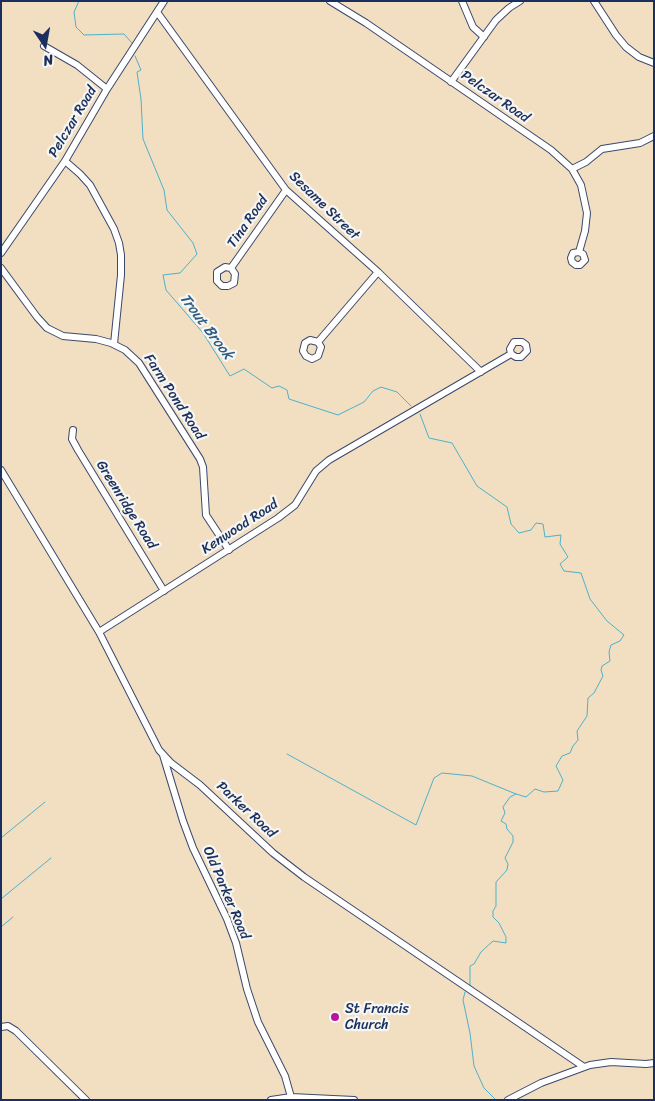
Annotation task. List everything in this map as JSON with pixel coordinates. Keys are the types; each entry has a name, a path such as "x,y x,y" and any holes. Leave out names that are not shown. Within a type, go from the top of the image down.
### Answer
{"street":[{"name":"Pelczar Road","path":"1,253 65,161 107,89 164,1"},
{"name":"Pelczar Road","path":"330,1 366,23 551,150 572,169 583,190 587,213 585,231 579,252"},
{"path":"462,1 473,27 484,37"},
{"path":"451,82 503,14 520,1"},
{"path":"594,1 626,47 639,57 654,63"},
{"name":"Sesame Street","path":"157,12 286,190 378,272 481,372"},
{"path":"44,46 77,65 107,89"},
{"path":"572,169 586,162 602,148 640,143 654,136"},
{"path":"65,161 90,185 114,229 119,243 122,270 114,344"},
{"name":"Tina Road","path":"232,268 286,190"},
{"name":"Farm Pond Road","path":"1,268 47,328 63,336 114,344 125,350 138,363 200,460 203,467 206,515 228,550"},
{"path":"318,342 378,272"},
{"name":"Kenwood Road","path":"99,632 278,518 295,505 316,471 329,460 512,354"},
{"name":"Greenridge Road","path":"73,430 72,439 78,450 164,591"},
{"name":"Parker Road","path":"1,470 99,632 159,750 200,785 273,853 304,877 584,1067"},
{"name":"Old Parker Road","path":"163,754 193,848 227,919 236,943 247,989 258,1022 285,1076 291,1097"},
{"path":"1,1027 8,1026 16,1031 86,1100"},
{"path":"508,1100 542,1083 584,1067 611,1062 654,1063"},
{"path":"271,1100 291,1097 354,1100"}],"waterway":[{"name":"Trout Brook","path":"79,1 74,12 76,27 84,35 124,34 132,43"},
{"name":"Trout Brook","path":"135,56 141,70 137,72 141,99 143,139 164,190 167,210 193,243 197,254 180,273 163,275 166,290 203,333 230,376 244,369 272,388 279,386 287,390 289,399 338,415 364,402 373,391 381,387 397,392 411,406"},
{"name":"Trout Brook","path":"420,414 429,438 452,443 477,486 507,507 511,524 519,533 531,530 536,523 543,524 545,537 561,535 560,544 568,557 560,564 564,571 581,573 590,599 607,621 624,635 620,641 611,645 609,652 610,661 602,666 603,676 594,693 588,698 587,716 577,731 578,740 570,753 562,756 556,766 563,780 558,791 544,792 535,789 526,797 516,794 510,797 503,807 505,813 501,821 506,824 507,829 513,836 513,842 505,858 508,864 507,870 496,882 496,906 493,911 493,917 499,923 506,937 506,943 493,941 481,952 474,964 470,966 470,985"},
{"path":"287,754 416,825 434,778 442,773 472,776 516,794"},
{"path":"1,838 45,802"},
{"path":"1,899 51,858"},
{"path":"1,927 13,917"},
{"name":"Trout Brook","path":"465,992 463,1000 474,1066 484,1088 496,1100"}],"place":[{"name":"St Francis Church","path":"335,1017"}]}
